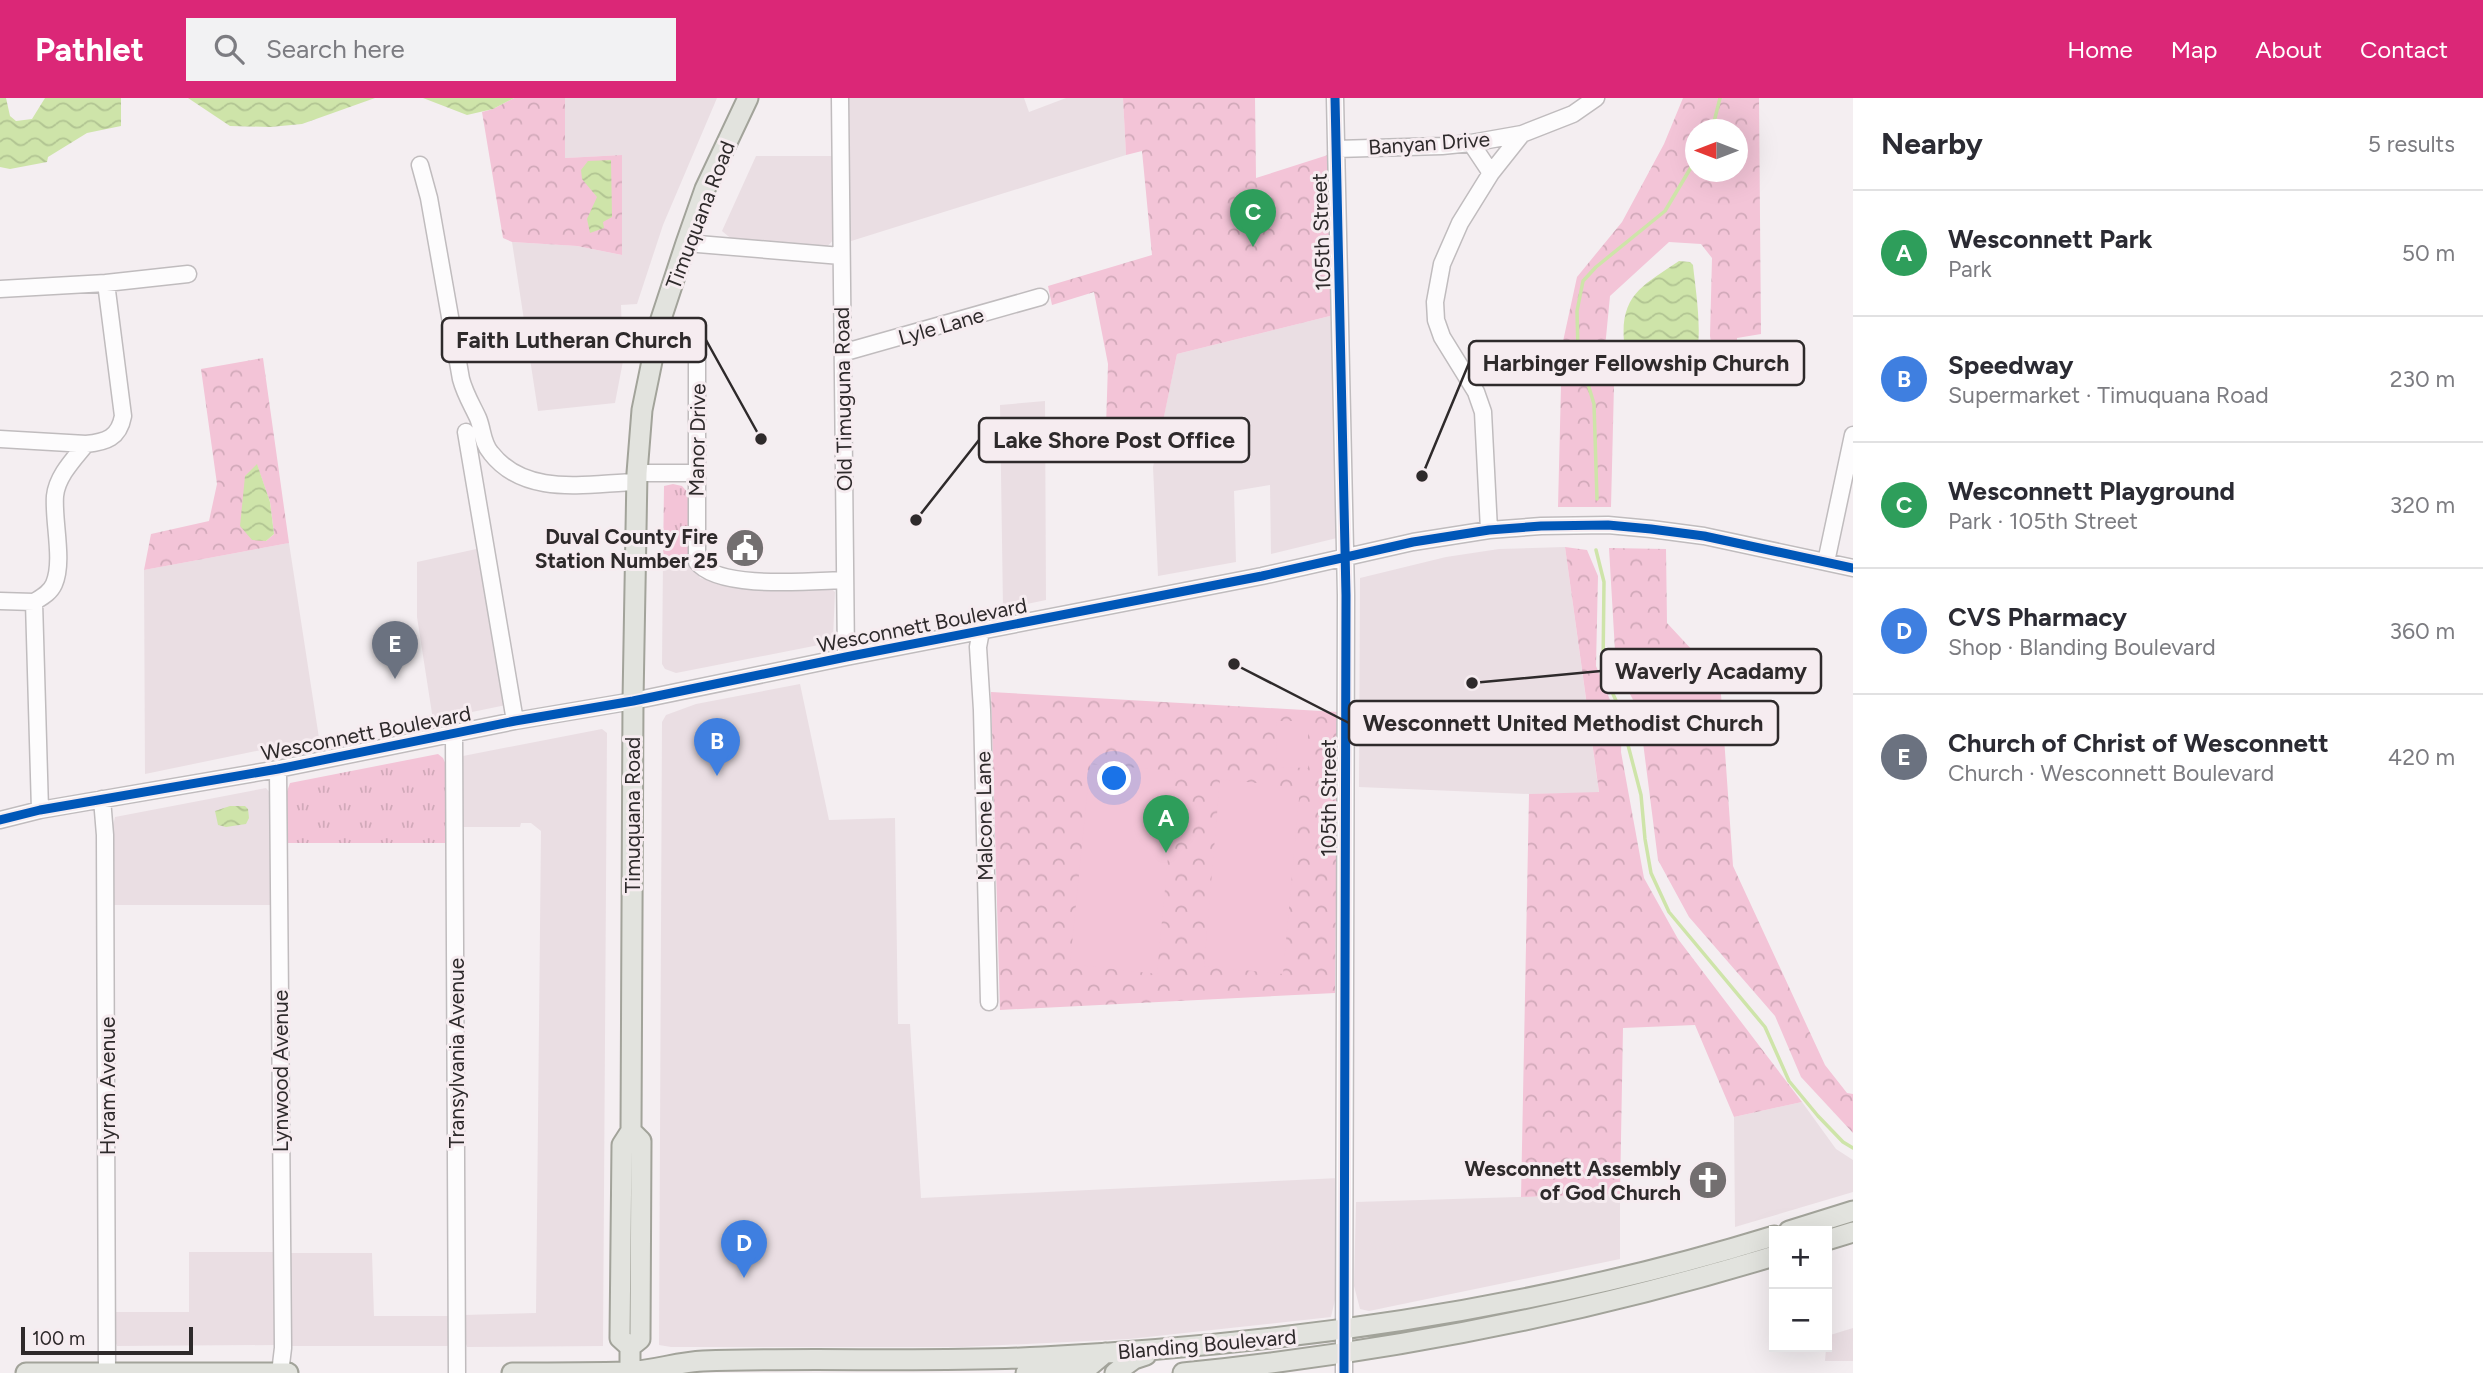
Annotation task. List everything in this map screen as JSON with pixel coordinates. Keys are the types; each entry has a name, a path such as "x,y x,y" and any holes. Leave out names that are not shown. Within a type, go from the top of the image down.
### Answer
{"main road":[{"name":"Timuquana Road","path":"632,1373 630,1347 620,1338 622,1145 631,1131 632,701 637,478 642,410 660,322 686,243 705,189 748,98"},
{"path":"1804,1226 1853,1211"},
{"path":"1832,1238 1853,1232"},
{"name":"Blanding Boulevard","path":"512,1373 632,1373 699,1361 934,1360 1167,1349 1345,1330 1496,1305 1674,1284 1769,1247"},
{"name":"Blanding Boulevard","path":"1183,1373 1344,1352 1439,1336 1579,1297"},
{"path":"1115,1373 1134,1359 1167,1349"},
{"path":"1026,1373 1086,1369 1105,1353"},
{"path":"26,1373 288,1373"}],"street":[{"name":"Old Timuguna Road","path":"840,98 846,657"},
{"name":"105th Street","path":"1335,98 1345,558 1344,1373"},
{"name":"Banyan Drive","path":"1336,149 1471,144 1521,134 1573,114 1596,98"},
{"path":"1489,530 1483,412 1476,392 1441,337 1435,302 1442,264 1460,223 1491,173 1521,134"},
{"path":"1471,144 1491,173"},
{"path":"420,165 432,211 461,379 482,438 491,454 503,466 537,482 570,485 696,473"},
{"path":"686,243 841,256"},
{"path":"0,289 106,283 188,274"},
{"path":"0,439 86,444 107,441 121,426 123,416 106,283"},
{"name":"Lyle Lane","path":"842,354 1040,297"},
{"name":"Manor Drive","path":"697,334 697,562 703,570 711,574 748,581 844,580"},
{"path":"466,432 515,721"},
{"path":"1826,562 1853,435"},
{"path":"0,601 34,602 47,594 54,583 57,568 55,493 67,467 86,444"},
{"name":"Wesconnett Boulevard","path":"0,820 40,810 278,769 515,721 632,701 1262,576 1413,542 1489,530 1608,525 1651,529 1704,536 1853,568"},
{"path":"34,602 40,810"},
{"name":"Malcone Lane","path":"981,631 978,647 989,1002"},
{"name":"Transylvania Avenue","path":"454,733 457,1373"},
{"name":"Lynwood Avenue","path":"278,769 283,1348 281,1373"},
{"name":"Hyram Avenue","path":"102,799 106,848 107,1373"}],"shaded area":[{"path":"565,98 717,98 663,225 637,304 621,305 623,361 615,403 538,411 512,242 577,246 622,255 622,155 565,158"},
{"path":"846,98 1024,98 1029,112 1066,98 1123,98 1126,155 848,242"},
{"path":"756,156 835,156 836,237 823,251 735,242 722,231"},
{"path":"1334,315 1337,538 1271,554 1270,485 1234,491 1236,562 1158,576 1153,467 1177,354"},
{"path":"1045,401 1046,600 1003,609 1000,405"},
{"path":"289,543 319,738 145,774 144,570"},
{"path":"1565,547 1599,793 1529,794 1359,787 1360,578 1446,557 1499,549"},
{"path":"481,548 506,705 433,720 417,617 417,562"},
{"path":"663,561 690,562 700,578 740,587 829,586 835,592 833,638 829,643 676,673 665,669 662,664"},
{"path":"800,684 829,820 895,818 898,1024 910,1024 921,1198 1339,1178 1338,1287 1331,1317 1129,1339 962,1347 659,1345 662,722 666,715 696,704"},
{"path":"602,729 607,733 603,1346 467,1347 463,1315 536,1313 541,831 531,823 521,823 520,827 462,827 463,756"},
{"path":"266,788 272,795 275,905 110,905 112,830 115,817"},
{"path":"1802,1102 1836,1149 1853,1160 1853,1192 1735,1227 1734,1117"},
{"path":"1620,1194 1620,1259 1369,1311 1360,1309 1354,1286 1356,1202"},
{"path":"189,1252 277,1252 275,1345 117,1346 113,1335 112,1312 189,1312"},
{"path":"287,1253 372,1253 374,1316 452,1316 448,1346 292,1346"},
{"path":"1853,1328 1853,1361 1825,1361 1826,1352 1832,1352 1832,1334"}],"green space":[{"path":"514,98 565,98 565,158 622,155 622,255 577,246 512,242 503,238 482,112"},
{"path":"1123,98 1255,98 1256,178 1331,154 1334,315 1177,354 1162,426 1106,427 1108,364 1094,292 1052,305 1048,286 1152,255 1142,151 1126,155"},
{"path":"1683,98 1759,98 1761,334 1737,338 1737,380 1717,381 1710,336 1712,258 1701,244 1669,242 1610,296 1604,358 1614,385 1611,507 1558,507 1562,346 1577,277 1622,222 1664,144"},
{"path":"263,358 289,543 144,570 151,534 209,521 217,484 201,369","holes":["257,465 270,502 274,534 266,541"]},
{"path":"664,486 682,486 689,494 690,562 663,561"},
{"path":"1565,547 1587,550 1598,576 1596,666 1622,729 1621,752 1644,878 1678,939 1802,1102 1734,1117 1695,1025 1623,1028 1620,1194 1521,1197 1529,794 1599,792"},
{"path":"1609,548 1666,549 1667,623 1720,680 1733,866 1825,1065 1847,1093 1853,1094 1853,1133 1801,1077 1775,1016 1689,917 1658,860 1639,711 1616,668"},
{"path":"991,692 1338,712 1335,993 1000,1010"},
{"path":"1277,721 1308,721 1308,768 1276,767"},
{"path":"438,754 447,767 448,843 285,843 285,797 290,783"},
{"path":"1090,764 1176,771 1157,974 1070,964"},
{"path":"1220,779 1300,788 1283,974 1204,966"}],"water":[{"path":"0,98 6,98 10,116 16,121 32,119 45,98 121,98 121,126 87,133 48,157 47,162 10,169 0,167"},
{"path":"188,98 375,98 302,124 270,127 230,126"},
{"path":"423,98 514,98 493,109 467,115"},
{"path":"611,160 612,217 603,222 604,228 590,233 587,219 597,197 582,179 581,170 588,161"},
{"path":"1679,261 1693,265 1699,332 1695,357 1691,364 1679,369 1631,368 1624,342 1626,312 1630,302 1645,285"},
{"path":"257,464 270,502 274,534 266,541 252,540 240,526 245,476"},
{"path":"230,806 245,806 248,809 249,818 246,824 226,827 218,825 215,811"}],"waterway":[{"path":"1715,119 1720,98"},
{"path":"1597,499 1594,404 1578,351 1577,311 1583,281 1596,267 1665,211 1685,177"},
{"path":"1596,550 1604,582 1603,668 1630,732 1628,745 1641,795 1651,873 1669,912 1765,1027 1789,1081 1818,1116 1843,1142 1853,1148"}],"cycle path":[{"path":"1335,98 1346,595 1344,1373"},
{"path":"0,820 40,810 278,769 515,721 633,701 1262,576 1413,542 1489,530 1608,525 1651,529 1704,536 1853,568"}],"place":[{"name":"Wesconnett Playground","path":"1253,247"},
{"name":"Faith Lutheran Church","path":"761,439"},
{"name":"Harbinger Fellowship Church","path":"1422,476"},
{"name":"Lake Shore Post Office","path":"916,520"},
{"name":"Duval County Fire Station Number 25","path":"745,548"},
{"name":"Wesconnett United Methodist Church","path":"1234,664"},
{"name":"Church of Christ of Wesconnett","path":"395,679"},
{"name":"Waverly Acadamy","path":"1472,683"},
{"name":"Speedway","path":"717,776"},
{"name":"Wesconnett Park","path":"1166,853"},
{"name":"Wesconnett Assembly of God Church","path":"1708,1180"},
{"name":"CVS Pharmacy","path":"744,1278"}]}
